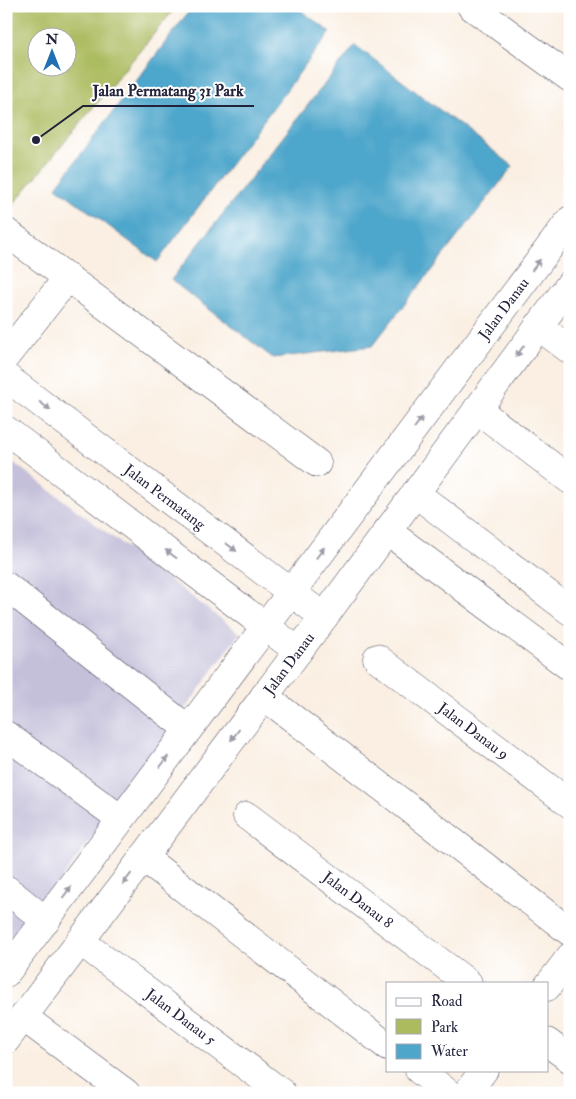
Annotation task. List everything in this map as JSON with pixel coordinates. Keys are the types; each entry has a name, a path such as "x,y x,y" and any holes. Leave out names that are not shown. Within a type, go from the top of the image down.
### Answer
{"street":[{"path":"471,6 570,78"},
{"name":"Jalan Danau","path":"6,973 570,220"},
{"path":"6,232 317,463"},
{"path":"6,356 68,277"},
{"name":"Jalan Danau","path":"6,1040 324,617 570,284"},
{"path":"538,326 570,350"},
{"name":"Jalan Permatang","path":"6,377 324,617"},
{"path":"477,409 570,480"},
{"path":"6,430 298,651"},
{"path":"415,493 570,611"},
{"path":"387,531 570,668"},
{"path":"6,586 188,729"},
{"name":"Jalan Danau 9","path":"377,658 570,804"},
{"path":"264,696 570,932"},
{"path":"6,735 121,819"},
{"name":"Jalan Danau 8","path":"247,816 467,982"},
{"path":"143,857 386,1045"},
{"path":"6,889 46,921"},
{"name":"Jalan Danau 5","path":"80,941 282,1093"},
{"path":"548,986 570,957"},
{"path":"23,1018 126,1093"},
{"path":"548,1043 570,1059"},
{"path":"422,1072 448,1093"},
{"path":"467,1093 483,1072"}],"shaded area":[{"path":"6,457 240,633 6,956"}],"green space":[{"path":"6,6 177,6 6,213"}],"water":[{"path":"193,6 295,6 330,32 157,262 56,187"},
{"path":"355,45 513,166 372,346 273,358 171,280"}],"place":[{"name":"Jalan Permatang 31 Park","path":"36,140"}]}
